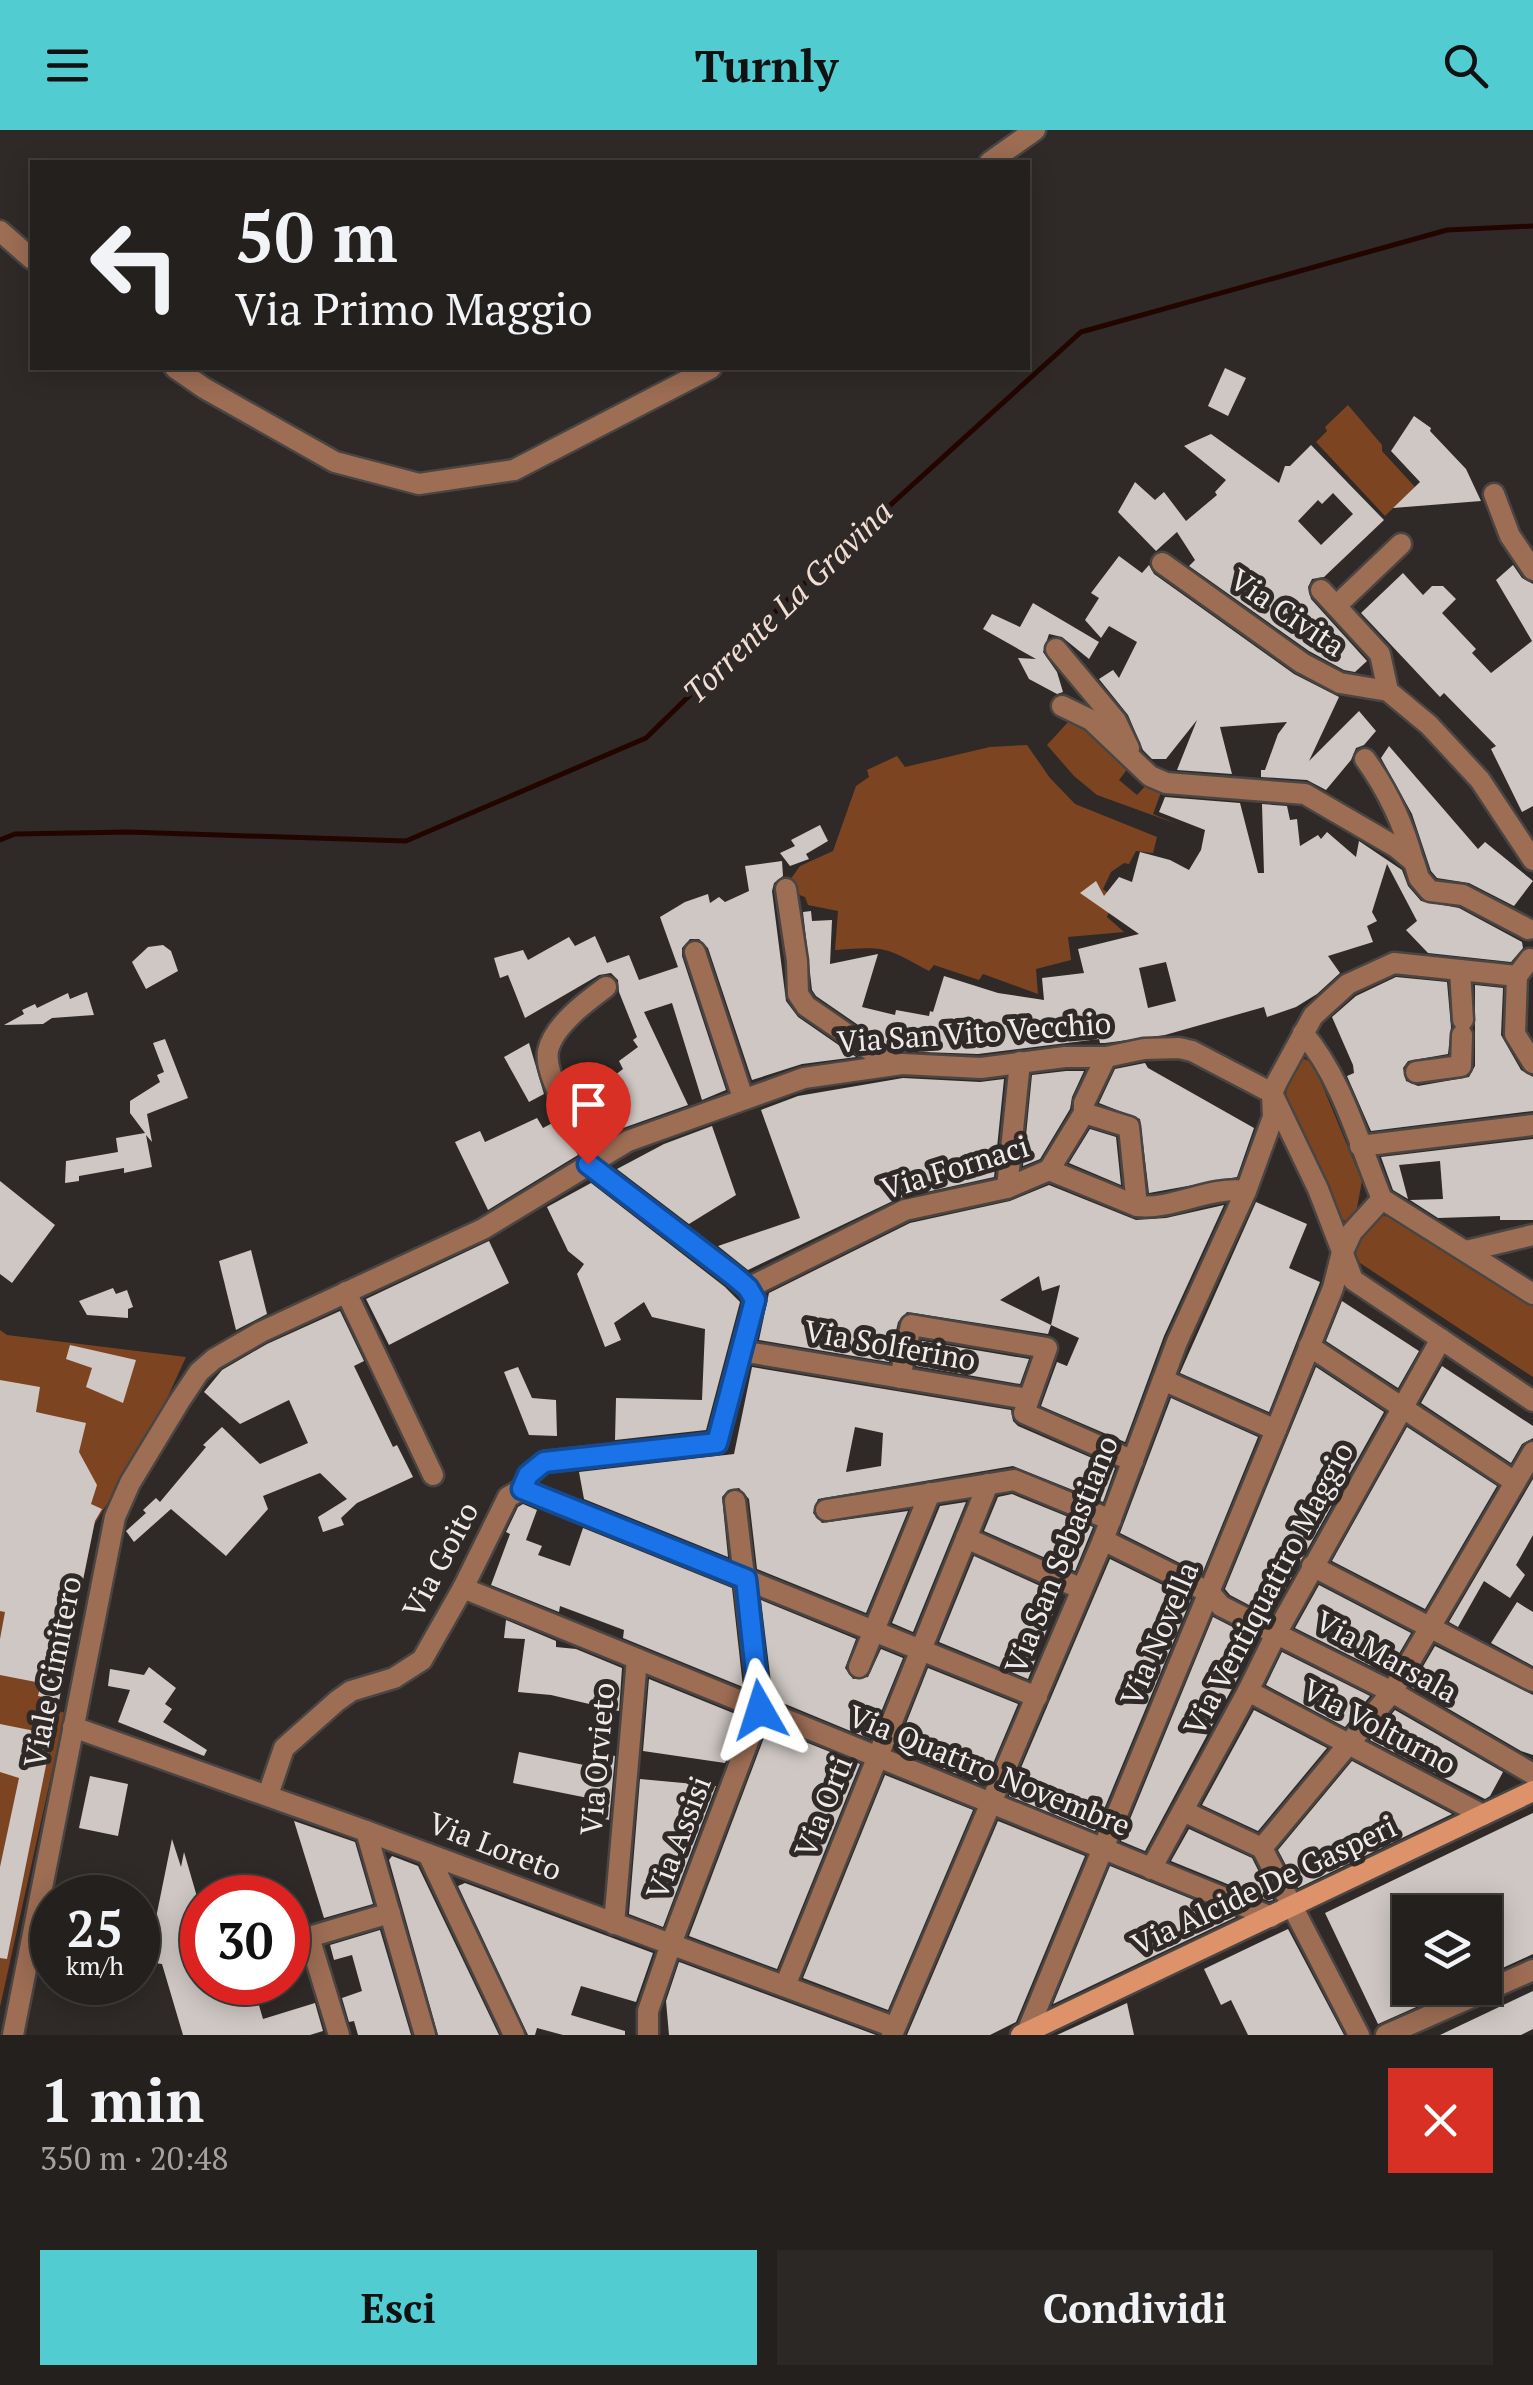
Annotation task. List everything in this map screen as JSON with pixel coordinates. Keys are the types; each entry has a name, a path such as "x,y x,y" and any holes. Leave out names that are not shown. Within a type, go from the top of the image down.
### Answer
{"street":[{"path":"993,160 1035,130"},
{"path":"0,232 30,257"},
{"path":"179,370 335,462 419,484 514,470 707,370"},
{"path":"1494,494 1510,536 1533,570"},
{"path":"1401,544 1328,598 1380,654 1388,691 1428,725 1480,780 1533,860"},
{"name":"Via Civita","path":"1162,562 1302,663 1340,684 1388,691"},
{"path":"1056,649 1116,720 1134,758"},
{"path":"1062,706 1090,720 1150,776 1166,783 1304,794 1396,847 1414,862"},
{"path":"1366,759 1386,788 1420,878 1430,891 1463,895 1531,926 1515,1034 1533,1063"},
{"path":"786,889 798,961 798,994 806,1006 892,1065"},
{"path":"694,952 743,1098"},
{"name":"Via San Sebastiano","path":"893,2031 1107,1530 1163,1380 1246,1191 1273,1117 1272,1093 1312,1016 1348,984 1394,962 1460,970 1527,965"},
{"path":"1416,1072 1461,1066 1460,970"},
{"path":"606,987 556,1034 548,1050 549,1071 593,1161 748,1288 755,1300 741,1351"},
{"path":"1303,1033 1329,1071 1382,1199 1533,1294"},
{"name":"Via San Vito Vecchio","path":"224,1352 483,1229 628,1141 804,1078 892,1065 980,1068 1065,1056 1106,1058 1144,1048 1179,1048 1272,1093"},
{"path":"1049,1170 1084,1113 1084,1103 1106,1058"},
{"path":"1008,1188 1020,1062"},
{"path":"1272,1093 1318,1189 1353,1280 1533,1401"},
{"path":"1084,1113 1129,1127 1137,1206 1150,1208 1225,1188 1246,1191"},
{"path":"1360,1146 1533,1125"},
{"name":"Via Fornaci","path":"748,1288 905,1210 1008,1188 1049,1170 1137,1206"},
{"name":"Via Novella","path":"1024,2034 1210,1593 1333,1288 1341,1256 1352,1232 1382,1199"},
{"path":"1466,1251 1533,1235"},
{"path":"346,1292 432,1475"},
{"path":"900,1378 911,1325 1047,1348 1026,1406"},
{"name":"Via Ventiquattro Maggio","path":"1151,1869 1312,1566 1441,1339"},
{"path":"1309,1346 1516,1482"},
{"name":"Via Solferino","path":"741,1351 900,1378 1026,1406 1133,1460"},
{"name":"Via Goito","path":"268,1795 284,1748 351,1691 394,1678 422,1660 508,1497 522,1489 528,1475 544,1462 717,1443 741,1351"},
{"name":"Viale Cimitero","path":"13,2035 115,1516 180,1402 200,1372 224,1352"},
{"path":"1163,1380 1276,1430"},
{"path":"1262,1848 1392,1692 1533,1452"},
{"name":"Via Marsala","path":"826,1510 1014,1480 1107,1530 1210,1593 1221,1606 1392,1692 1533,1774"},
{"name":"Via Orti","path":"785,1986 988,1484"},
{"path":"522,1489 1036,1697"},
{"path":"859,1667 930,1493"},
{"name":"Via Assisi","path":"648,2035 648,2011 670,1944 760,1710 736,1501"},
{"path":"966,1538 1082,1589"},
{"path":"1312,1566 1533,1681"},
{"name":"Via Quattro Novembre","path":"463,1588 1271,1917"},
{"name":"Via Orvieto","path":"614,1924 637,1659"},
{"name":"Via Volturno","path":"1248,1692 1482,1815"},
{"name":"Via Loreto","path":"73,1726 785,1986 893,2031"},
{"name":"Via Alcide De Gasperi","path":"1024,2034 1533,1791"},
{"path":"1183,1812 1262,1848 1358,2035"},
{"path":"366,1831 425,2035"},
{"path":"428,1854 514,2035"},
{"path":"338,2035 310,1937 390,1913"},
{"path":"1386,2035 1533,1970"}],"shaded area":[{"path":"1348,405 1415,487 1385,516 1316,442 1327,431 1325,427"},
{"path":"1074,720 1097,735 1095,739 1128,768 1119,780 1137,795 1149,782 1163,787 1153,814 1177,824 1097,795 1074,776 1047,745"},
{"path":"1027,745 1075,804 1157,837 1153,853 1136,851 1129,864 1111,872 1103,889 1114,898 1107,917 1124,932 1068,937 1071,960 1036,969 1038,994 983,974 979,980 934,965 929,971 885,950 835,950 838,911 808,905 805,897 791,892 790,880 800,866 833,851 856,786 869,777 867,770 897,756 905,767 990,747"},
{"path":"1304,1059 1312,1062 1316,1070 1362,1181 1356,1213 1345,1221 1336,1215 1286,1103 1291,1072"},
{"path":"1373,1218 1397,1218 1533,1300 1533,1377 1360,1263 1355,1238"},
{"path":"0,1330 7,1335 186,1357 153,1429 94,1525 57,1710 65,1713 0,2007"}],"building":[{"path":"1225,368 1246,378 1228,416 1208,406"},
{"path":"1414,416 1431,428 1466,469 1481,501 1393,508 1420,482 1391,451"},
{"path":"1211,434 1279,483 1285,466 1290,466 1311,445 1384,520 1324,577 1312,579 1308,587 1311,599 1367,661 1355,672 1309,651 1189,566 1195,560 1177,532 1156,551 1118,512 1135,482 1155,500 1164,492 1186,521 1217,495 1215,492 1226,480 1184,446","holes":["1333,493 1353,514 1321,545 1298,521 1318,500 1322,504"]},
{"path":"1119,556 1142,573 1149,565 1154,574 1294,674 1339,697 1309,761 1359,711 1376,731 1356,748 1326,790 1307,780 1261,777 1278,734 1287,722 1220,727 1232,774 1177,770 1197,720 1166,759 1152,759 1143,750 1128,715 1099,679 1113,670 1119,678 1137,642 1109,626 1101,638 1085,620 1099,598 1091,593"},
{"path":"1513,565 1522,578 1533,584 1533,806 1522,812 1491,749 1496,746 1444,693 1440,697 1361,613 1403,573 1423,595 1432,586 1443,586 1456,599 1442,613 1476,649 1472,653 1491,673 1532,641 1496,580"},
{"path":"1033,603 1099,642 1089,659 1062,637 1049,634 1043,652 1057,672 1063,692 1057,694 1029,679 1018,658 1036,659 983,629 992,614 1020,627"},
{"path":"1389,746 1478,849 1485,842 1533,881 1514,906 1469,883 1437,878 1431,871 1412,814 1381,758"},
{"path":"1165,797 1240,803 1258,873 1264,873 1262,804 1287,806 1290,820 1297,819 1300,846 1318,835 1321,839 1327,832 1356,857 1359,841 1402,870 1408,886 1421,901 1459,908 1522,942 1523,948 1511,962 1428,953 1406,930 1417,921 1387,864 1372,912 1377,921 1367,926 1373,942 1328,956 1340,973 1296,1007 1267,1017 1264,1007 1165,1035 1105,1043 1099,1039 978,1054 896,1051 812,990 803,912 811,911 812,921 832,920 830,964 878,954 862,1007 895,1015 896,1010 929,1016 944,976 998,993 1044,1000 1042,978 1084,973 1078,949 1139,934 1080,893 1096,881 1104,896 1119,877 1132,882 1140,852 1189,870 1201,850 1205,830 1159,812","holes":["1166,962 1176,1001 1148,1008 1139,968"]},
{"path":"820,825 828,841 806,854 809,859 790,866 780,853 795,846 791,840"},
{"path":"782,861 783,876 774,883 772,891 786,1001 798,1017 856,1057 802,1064 752,1080 708,948 699,939 690,939 682,948 682,956 726,1090 702,1100 672,1003 644,1012 688,1105 623,1128 602,1141 585,1113 625,1089 615,1075 623,1069 619,1061 638,1047 618,980 611,973 599,975 525,1018 508,975 500,978 494,958 523,950 528,960 569,937 575,946 595,936 607,963 629,955 639,980 678,967 660,917 708,894 710,903 719,897 725,902 749,891 745,866"},
{"path":"163,945 171,951 178,971 146,989 132,962 148,947"},
{"path":"1396,977 1447,982 1451,1027 1448,1054 1408,1061 1403,1068 1406,1081 1418,1086 1469,1077 1475,1066 1475,985 1503,988 1501,1035 1521,1070 1533,1077 1533,1111 1371,1131 1347,1076 1354,1073 1353,1065 1332,1017 1356,996"},
{"path":"87,992 94,1015 52,1018 43,1024 4,1025 35,1004 37,1008 68,993 70,999"},
{"path":"165,1039 188,1098 147,1114 152,1167 79,1176 79,1181 65,1183 66,1161 118,1152 116,1138 145,1133 130,1113 130,1101 160,1082 157,1075 164,1072 153,1043"},
{"path":"529,1043 544,1094 529,1102 504,1057"},
{"path":"1145,1063 1254,1128 1237,1177 1149,1193 1140,1119 1099,1103 1115,1069"},
{"path":"1084,1071 1070,1109 1040,1159 1023,1166 1032,1075"},
{"path":"903,1078 980,1082 1004,1079 994,1177 899,1198 748,1270 718,1246 800,1218 761,1110 798,1096"},
{"path":"537,1118 543,1128 558,1120 578,1155 488,1210 455,1142 480,1131 485,1142"},
{"path":"712,1126 736,1195 689,1224 617,1169 664,1144"},
{"path":"1090,1129 1116,1137 1121,1185 1069,1163"},
{"path":"1533,1139 1533,1220 1500,1220 1500,1216 1438,1218 1410,1200 1443,1199 1440,1161 1399,1165 1408,1199 1393,1190 1381,1157"},
{"path":"0,1181 55,1225 12,1283 0,1274"},
{"path":"591,1183 740,1302 706,1430 615,1440 616,1398 702,1400 705,1329 652,1317 644,1302 614,1323 621,1340 605,1347 577,1274 584,1264 568,1251 547,1207"},
{"path":"1049,1185 1136,1220 1166,1218 1224,1205 1164,1336 1125,1442 1041,1406 1057,1362 1067,1366 1079,1338 1051,1325 1048,1334 907,1312 898,1322 889,1362 759,1340 769,1293 910,1223 1010,1201","holes":["1039,1276 1042,1291 1060,1285 1051,1325 1000,1300"]},
{"path":"1256,1202 1307,1224 1289,1268 1320,1282 1269,1412 1180,1373"},
{"path":"489,1241 509,1283 389,1345 366,1299"},
{"path":"251,1250 267,1314 236,1330 219,1261"},
{"path":"113,1288 116,1294 127,1290 133,1307 128,1309 128,1318 87,1315 79,1301"},
{"path":"1342,1301 1419,1351 1398,1388 1326,1341"},
{"path":"340,1311 364,1361 354,1366 393,1447 397,1445 413,1477 357,1503 341,1518 344,1525 323,1532 318,1517 347,1499 320,1473 263,1496 268,1509 226,1556 171,1509 134,1542 126,1531 156,1498 160,1502 206,1447 203,1445 222,1427 260,1464 308,1443 289,1400 240,1424 204,1392 222,1370 267,1344"},
{"path":"922,1341 1029,1359 1020,1384 916,1366"},
{"path":"70,1345 136,1360 123,1403 86,1387 92,1368 66,1359"},
{"path":"1442,1366 1533,1426 1533,1438 1522,1444 1511,1463 1421,1403"},
{"path":"518,1367 532,1398 556,1400 557,1436 529,1435 504,1372"},
{"path":"752,1367 1011,1410 1018,1426 1115,1468 1103,1502 1013,1466 818,1499 813,1513 822,1523 908,1511 866,1613 757,1569 749,1499 739,1488 728,1490 722,1497 728,1557 584,1499 579,1472 734,1454","holes":["855,1427 883,1433 881,1466 846,1472"]},
{"path":"1316,1367 1384,1412 1270,1616 1225,1589"},
{"path":"0,1380 40,1387 36,1412 86,1423 79,1452 97,1485 91,1504 102,1509 95,1521 68,1639 62,1670 65,1671 7,1959 0,1958 0,1867 19,1778 0,1772 0,1724 35,1731 43,1697 38,1696 41,1683 0,1675 5,1612 0,1611"},
{"path":"1171,1398 1258,1437 1202,1574 1120,1533"},
{"path":"1407,1427 1497,1486 1425,1609 1332,1561"},
{"path":"1533,1479 1533,1535 1516,1565 1525,1575 1510,1598 1484,1581 1458,1627 1449,1622"},
{"path":"1012,1494 1093,1527 1075,1571 984,1531 998,1497"},
{"path":"966,1502 913,1632 892,1623 940,1506"},
{"path":"523,1504 537,1510 526,1540 542,1546 538,1555 570,1566 583,1528 732,1588 743,1687 623,1638 624,1630 560,1606 559,1612 491,1585 510,1534 506,1532"},
{"path":"974,1556 1060,1595 1028,1679 939,1642"},
{"path":"1110,1559 1191,1599 1095,1831 1009,1796"},
{"path":"1319,1585 1411,1633 1387,1674 1295,1628"},
{"path":"761,1600 856,1639 845,1668 853,1679 868,1677 881,1649 903,1658 870,1739 773,1699"},
{"path":"1517,1602 1533,1612 1533,1666 1491,1643"},
{"path":"1213,1617 1258,1640 1145,1851 1121,1841"},
{"path":"506,1620 556,1641 556,1647 576,1649 622,1668 619,1711 551,1695 518,1692 525,1639 504,1638"},
{"path":"1435,1646 1533,1695 1533,1755 1411,1687"},
{"path":"1282,1652 1370,1696 1345,1727 1266,1685"},
{"path":"149,1667 176,1688 165,1704 172,1709 163,1722 207,1750 204,1756 118,1722 130,1690 108,1686 110,1669 144,1675"},
{"path":"928,1668 1018,1704 984,1785 896,1749"},
{"path":"649,1679 743,1717 725,1763 643,1751"},
{"path":"1254,1710 1327,1748 1258,1831 1202,1805"},
{"path":"1395,1710 1503,1772 1490,1796 1485,1799 1370,1740"},
{"path":"768,1727 860,1764 777,1969 689,1936"},
{"path":"593,1751 615,1756 609,1820 600,1818 603,1801 513,1783 519,1752 589,1766"},
{"path":"1352,1761 1452,1814 1298,1888 1278,1850"},
{"path":"885,1775 973,1810 888,2010 803,1978"},
{"path":"90,1776 128,1784 118,1836 79,1828"},
{"path":"640,1779 716,1786 663,1927 629,1914"},
{"path":"1533,1813 1533,1954 1502,1968 1502,1895 1392,1895 1392,2005 1421,2005 1378,2024 1325,1913"},
{"path":"294,1821 355,1842 373,1904 324,1918"},
{"path":"998,1821 1085,1856 1016,2022 990,2035 907,2035"},
{"path":"1189,1829 1252,1858 1273,1900 1171,1861"},
{"path":"172,1839 181,1867 184,1852 191,1875 180,1875 180,2005 259,2005 263,2019 315,2003 323,2031 310,2035 183,2035 160,1964 160,1898"},
{"path":"392,1856 418,1866 499,2035 438,2035 389,1860"},
{"path":"1110,1866 1236,1917 1053,2004"},
{"path":"465,1883 653,1953 636,2002 581,1986 571,2015 625,2031 625,2035 563,2035 537,2028 535,2035 528,2035 458,1886"},
{"path":"1288,1929 1344,2035 1248,2035 1231,2000 1221,2005 1204,1969"},
{"path":"380,1930 411,2035 358,2035 354,2021 349,2022 342,1998 362,1991 352,1955 334,1960 330,1945"},
{"path":"679,1962 876,2035 669,2035 666,2001"},
{"path":"1533,1991 1533,2029 1521,2035 1440,2035"},
{"path":"1127,2003 1134,2035 1057,2035"}],"waterway":[{"name":"Torrente La Gravina","path":"0,840 15,834 129,832 406,841 646,738 811,577 1081,332 1447,230 1533,226"}],"route":[{"path":"588,1164 734,1276 755,1300 717,1443 544,1462 528,1475 522,1489 746,1579 760,1710"}]}
